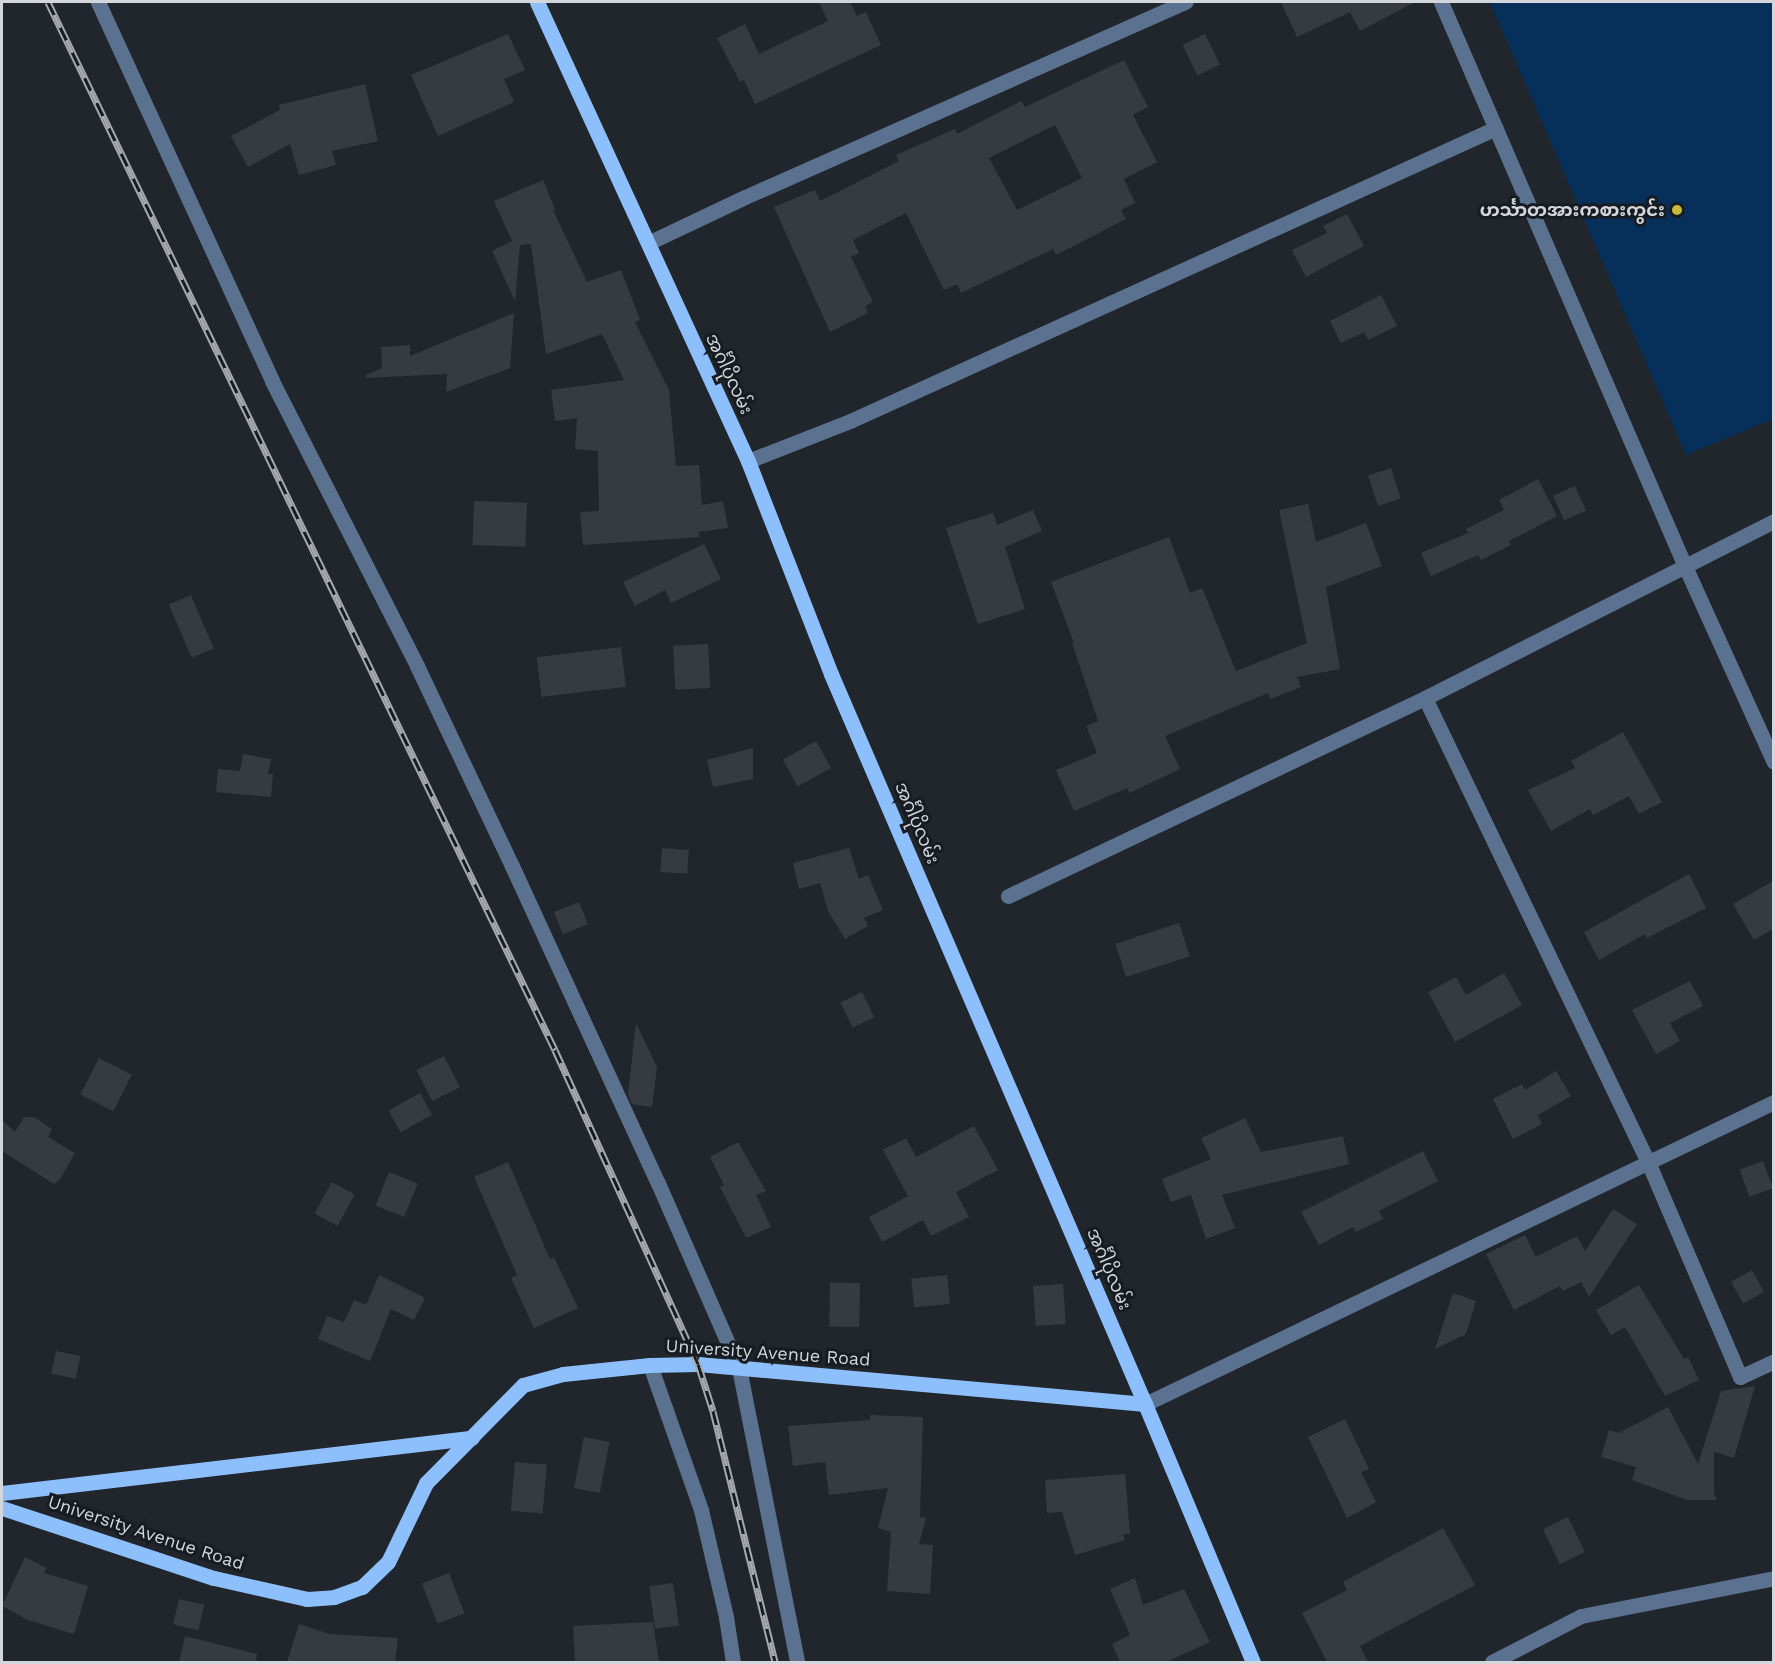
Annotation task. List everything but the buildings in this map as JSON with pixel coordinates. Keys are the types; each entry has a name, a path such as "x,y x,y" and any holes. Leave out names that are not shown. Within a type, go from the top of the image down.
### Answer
{"main road":[{"name":"အင်္ဂါပိုလမ်း","path":"537,2 748,461 831,674 1145,1404 1253,1662"},
{"name":"University Avenue Road","path":"2,1508 214,1578 307,1599 334,1598 362,1587 388,1562 426,1483 523,1385 563,1374 650,1365 698,1364 1145,1404"},
{"path":"2,1492 472,1438"}],"street":[{"path":"98,2 272,381 417,666 512,866 658,1183 739,1368 797,1662"},
{"path":"648,243 745,197 1186,2"},
{"path":"1441,2 1684,564 1773,762"},
{"path":"748,461 850,421 1496,128"},
{"path":"1008,896 1425,698 1684,564 1773,521"},
{"path":"1425,698 1648,1162 1740,1377 1773,1361"},
{"path":"1145,1404 1773,1102"},
{"path":"650,1365 701,1510 726,1617 733,1662"},
{"path":"1492,1662 1581,1616 1773,1578"}],"shaded area":[{"name":"ဟင်္သာတအားကစားကွင်း","path":"1490,2 1773,2 1773,419 1686,455"}],"railway":[{"path":"48,2 555,1050 698,1364 713,1411 775,1662"}],"place":[{"name":"ဟင်္သာတအားကစားကွင်း","path":"1677,210"}]}
